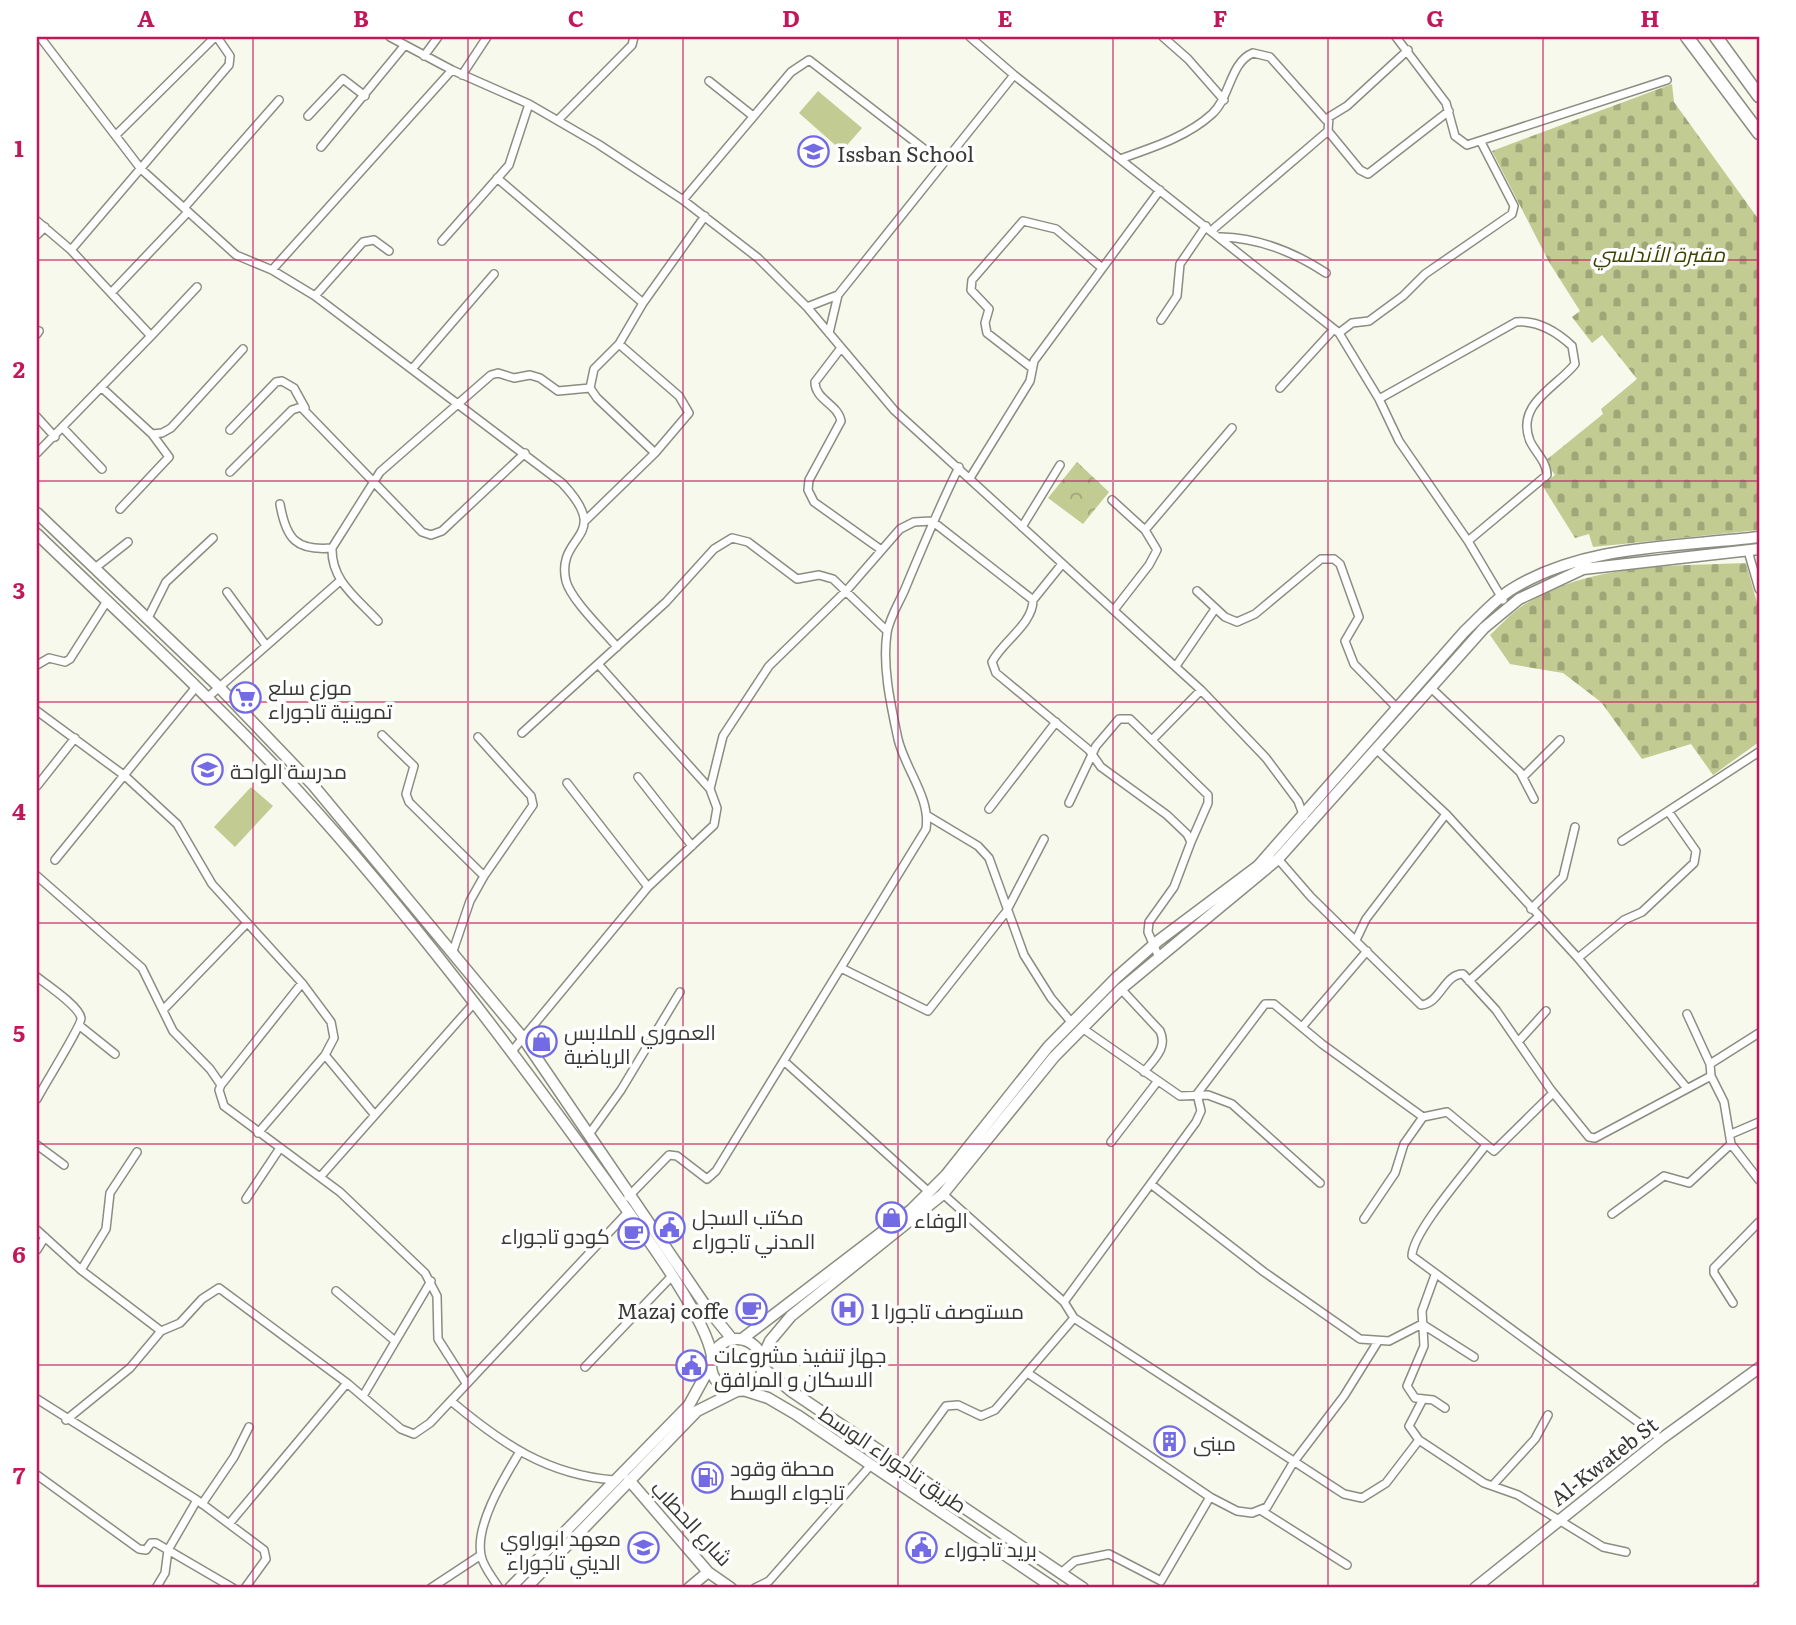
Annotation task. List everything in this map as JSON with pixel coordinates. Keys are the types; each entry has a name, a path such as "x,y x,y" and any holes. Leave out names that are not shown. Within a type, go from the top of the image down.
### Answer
{"highway":[{"path":"1687,37 1759,133"},
{"path":"1716,37 1759,96"}],"main road":[{"path":"37,513 219,687 313,785 523,1038 632,1193 707,1308 737,1339 754,1346 762,1363 791,1391 1083,1588"},
{"path":"37,534 207,698 334,833 475,1002 513,1049 671,1277 706,1333 716,1380 740,1390"},
{"path":"526,1588 698,1411 756,1382 770,1341 791,1316 929,1192 1048,1047 1121,989 1156,950 1278,859 1524,582 1559,567 1759,537"},
{"path":"1630,557 1754,550"},
{"path":"510,1588 689,1405 711,1360 724,1342 737,1339 832,1277 943,1194 1077,1026 1156,950 1258,866 1464,632 1504,602"},
{"name":"Al-Kwateb St","path":"1475,1588 1661,1439 1759,1368"},
{"name":"طريق تاجوراء الوسط","path":"740,1390 788,1409 1054,1588"},
{"name":"شارع الحطاب","path":"629,1480 708,1572 731,1588"},
{"path":"689,1588 708,1572"}],"street":[{"path":"40,37 141,169 236,255 272,270 315,296 525,453 574,495 584,508 586,520"},
{"path":"71,250 229,65 230,56 216,37 117,135"},
{"path":"424,56 438,37"},
{"path":"462,75 487,37"},
{"path":"558,120 632,45 634,37"},
{"path":"971,37 1014,75 1336,331 1379,399 1399,441 1468,541 1504,602"},
{"path":"1163,37 1188,59 1224,100"},
{"path":"1396,37 1408,50 1449,111 1458,140 1467,145 1667,80"},
{"path":"396,38 424,56 558,120 683,200 758,258 807,307 894,410 1201,690 1266,758 1294,794 1307,828"},
{"path":"321,147 405,45"},
{"path":"1326,120 1408,50"},
{"path":"1120,159 1178,136 1212,115 1224,100 1243,59 1249,54 1261,53 1274,61 1326,120 1328,131 1360,170 1368,174 1449,111"},
{"path":"683,200 791,72 806,61 812,61 942,162"},
{"path":"272,270 452,70"},
{"path":"829,333 838,295 1014,75"},
{"path":"308,116 342,79 365,96"},
{"path":"709,81 753,116"},
{"path":"111,293 279,100"},
{"path":"442,241 509,165 529,104"},
{"path":"1161,320 1177,296 1180,264 1209,228 1328,131"},
{"path":"1280,388 1336,331 1352,323 1369,321 1403,296 1425,274 1512,214 1514,206 1481,142"},
{"path":"497,178 643,303"},
{"path":"970,478 1030,381 1032,368 1160,190"},
{"path":"590,388 594,369 619,344 643,303 705,216"},
{"path":"37,221 71,250 150,335"},
{"path":"1032,368 987,332 985,326 989,309 971,290 972,280 1023,221 1056,229 1102,268"},
{"path":"37,235 44,227"},
{"path":"1220,237 1255,240 1301,256 1326,273"},
{"path":"315,296 363,242 374,240 389,251"},
{"path":"412,369 494,274"},
{"path":"37,453 197,287"},
{"path":"807,307 838,295"},
{"path":"1379,399 1516,323 1529,322 1548,328 1572,346 1575,364 1539,397 1529,417 1530,440 1546,468 1547,475 1468,541"},
{"path":"617,647 568,588 566,579 570,554 586,520 687,419 687,406 619,344"},
{"path":"152,434 171,428 243,348"},
{"path":"841,348 816,382 817,392 838,412 841,421 809,480 808,490 814,502 880,549"},
{"path":"378,621 332,567 332,548 380,472 456,403 485,379 498,373 513,378 530,375 540,378 558,391 590,388"},
{"path":"230,430 276,382 288,383 295,388 305,408 373,484 422,532 431,535 442,531 525,453"},
{"path":"101,387 152,434 169,457 120,509"},
{"path":"590,388 655,453"},
{"path":"230,472 292,410 305,408"},
{"path":"37,417 55,437"},
{"path":"63,428 102,469"},
{"path":"1145,530 1231,428"},
{"path":"1022,527 1060,465"},
{"path":"959,467 932,521 887,631 888,677 898,740 928,816 978,846 995,868 1006,912 1024,955 1051,998 1077,1026 1157,1082 1180,1096 1189,1098 1197,1094 1219,1061 1265,1004 1274,1004 1423,1117"},
{"path":"1112,500 1145,530 1156,546 1156,553 1114,610"},
{"path":"280,504 284,526 299,544 313,550 332,548"},
{"path":"710,789 723,736 769,666 847,590 880,549 904,526 919,521 932,521 1033,600"},
{"path":"148,618 160,590 172,575 213,538"},
{"path":"522,733 666,602 714,549 732,538 748,542 797,579 820,575 833,579 887,631"},
{"path":"96,568 128,542"},
{"path":"1754,550 1759,589"},
{"path":"1197,590 1230,621 1243,621 1321,559 1334,559 1340,564 1359,617 1345,641 1349,657 1398,709"},
{"path":"1062,564 1033,600 1033,607 1021,625 995,655 993,667 1092,754 1107,773 1167,815 1187,834 1191,842"},
{"path":"207,698 265,644 310,610 341,580"},
{"path":"227,592 265,644"},
{"path":"37,665 49,658 65,662 70,659 107,601"},
{"path":"1176,666 1216,609"},
{"path":"513,1049 648,887 714,825 717,816 710,789 598,664"},
{"path":"55,860 196,687"},
{"path":"1430,687 1523,777 1534,799"},
{"path":"1153,739 1201,690"},
{"path":"37,712 125,776 177,824 201,870 246,924 302,983 335,1030 325,1055 258,1133"},
{"path":"1069,803 1092,754 1119,719 1130,719 1208,795 1208,803 1174,887 1149,922 1156,950"},
{"path":"989,809 1056,722"},
{"path":"382,735 414,766 406,794 409,802 484,876"},
{"path":"453,951 470,901 533,804 531,796 478,737"},
{"path":"37,786 75,738"},
{"path":"1523,777 1560,740"},
{"path":"1376,749 1446,814 1578,958 1686,1087"},
{"path":"1622,841 1759,752"},
{"path":"638,777 692,846"},
{"path":"567,783 648,887"},
{"path":"1578,958 1624,920 1641,913 1694,863 1696,851 1668,811"},
{"path":"1356,940 1366,919 1446,814"},
{"path":"66,1420 130,1368 161,1331 180,1323 202,1299 219,1288 347,1383 409,1434 421,1431 451,1401 625,1207 632,1193 669,1155 677,1156 703,1177 711,1177 920,842 928,816"},
{"path":"1531,909 1563,877 1575,827"},
{"path":"841,968 928,1011 1006,912 1044,839"},
{"path":"1278,859 1311,897 1422,1005 1430,1003 1459,973 1496,1010 1553,1093 1592,1138 1711,1076"},
{"path":"37,876 142,968 173,1031 210,1069 221,1085"},
{"path":"1469,982 1538,916"},
{"path":"163,1010 246,924"},
{"path":"1302,1027 1367,951"},
{"path":"37,977 77,1010 80,1026 115,1054"},
{"path":"302,983 221,1085 219,1090 224,1106 321,1176 404,1252 431,1281 438,1296 438,1339 466,1383"},
{"path":"1121,989 1160,1031 1164,1039 1162,1048 1144,1073"},
{"path":"590,1133 621,1090 680,992"},
{"path":"321,1176 475,1002"},
{"path":"1518,1042 1546,1011"},
{"path":"1687,1014 1724,1102 1731,1144 1759,1180"},
{"path":"37,1099 80,1026"},
{"path":"1710,1064 1759,1033"},
{"path":"325,1055 374,1114"},
{"path":"785,1062 929,1192"},
{"path":"1111,1142 1157,1082"},
{"path":"1364,1219 1395,1173 1404,1144 1423,1117 1447,1112 1494,1150 1553,1093"},
{"path":"1197,1094 1216,1097 1232,1104 1320,1183"},
{"path":"1064,1302 1152,1185 1200,1115 1197,1094"},
{"path":"1731,1134 1759,1122"},
{"path":"1612,1213 1664,1176 1689,1183 1731,1144"},
{"path":"37,1145 64,1165"},
{"path":"1486,1145 1427,1223 1412,1249 1415,1260 1661,1439"},
{"path":"246,1199 280,1148"},
{"path":"81,1270 106,1229 110,1193 137,1152"},
{"path":"1152,1185 1264,1272 1360,1339 1377,1343 1396,1339 1422,1324"},
{"path":"943,1194 1064,1302 1074,1318 1344,1494 1362,1499 1386,1483 1419,1440"},
{"path":"1733,1303 1714,1273 1714,1268 1759,1222"},
{"path":"37,1230 81,1270 161,1331"},
{"path":"37,1250 45,1237"},
{"path":"1435,1275 1422,1311 1424,1346 1408,1386 1411,1394 1422,1401 1433,1400 1445,1408"},
{"path":"585,1367 671,1277"},
{"path":"363,1396 431,1281"},
{"path":"336,1291 396,1340"},
{"path":"903,1465 946,1406 958,1405 977,1416 990,1414 1029,1374 1074,1318"},
{"path":"1422,1324 1474,1357"},
{"path":"1262,1511 1377,1343"},
{"path":"1029,1374 1210,1497 1237,1511 1262,1511 1348,1565"},
{"path":"229,1524 347,1383"},
{"path":"37,1399 66,1420 200,1502 264,1550 266,1555 246,1588"},
{"path":"451,1401 519,1453 576,1476 614,1480"},
{"path":"1422,1401 1409,1426 1419,1440 1484,1483 1518,1495 1603,1547 1626,1552"},
{"path":"1493,1485 1535,1439 1548,1415"},
{"path":"156,1588 165,1573 168,1550 234,1457 249,1427"},
{"path":"499,1588 481,1555 484,1526 499,1486 519,1453"},
{"path":"755,1588 768,1585 870,1466"},
{"path":"37,1475 139,1549 146,1550 151,1543 156,1543 233,1588"},
{"path":"1061,1573 1075,1561 1110,1554 1161,1581 1210,1497"},
{"path":"430,1588 481,1555"}],"green space":[{"name":"مقبرة الأندلسي","path":"1672,84 1674,102 1759,220 1759,530 1593,547 1589,534 1575,538 1542,485 1555,475 1545,461 1603,414 1601,409 1637,379 1602,335 1592,343 1572,317 1580,311 1549,262 1492,151"},
{"path":"818,91 862,128 842,151 799,113"},
{"path":"1077,462 1109,492 1083,524 1048,498"},
{"path":"1746,563 1759,610 1759,742 1713,775 1691,744 1642,759 1601,702 1563,673 1510,664 1490,635 1522,606 1547,592 1602,574 1660,567"},
{"path":"251,787 273,806 235,847 214,827"}],"place":[{"name":"Issban School","path":"814,152"},
{"name":"موزع سلع تموينية تاجوراء","path":"245,697"},
{"name":"مدرسة الواحة","path":"207,769"},
{"name":"العموري للملابس الرياضية","path":"541,1042"},
{"name":"الوفاء","path":"891,1218"},
{"name":"مكتب السجل المدني تاجوراء","path":"669,1227"},
{"name":"كودو تاجوراء","path":"633,1234"},
{"name":"Mazaj coffe","path":"752,1309"},
{"name":"مستوصف تاجورا 1","path":"848,1309"},
{"name":"جهاز تنفيذ مشروعات الاسكان و المرافق","path":"691,1365"},
{"name":"مبنى","path":"1170,1441"},
{"name":"محطة وقود تاجواء الوسط","path":"707,1478"},
{"name":"بريد تاجوراء","path":"921,1547"},
{"name":"معهد ابوراوي الديني تاجوراء","path":"644,1548"}]}
